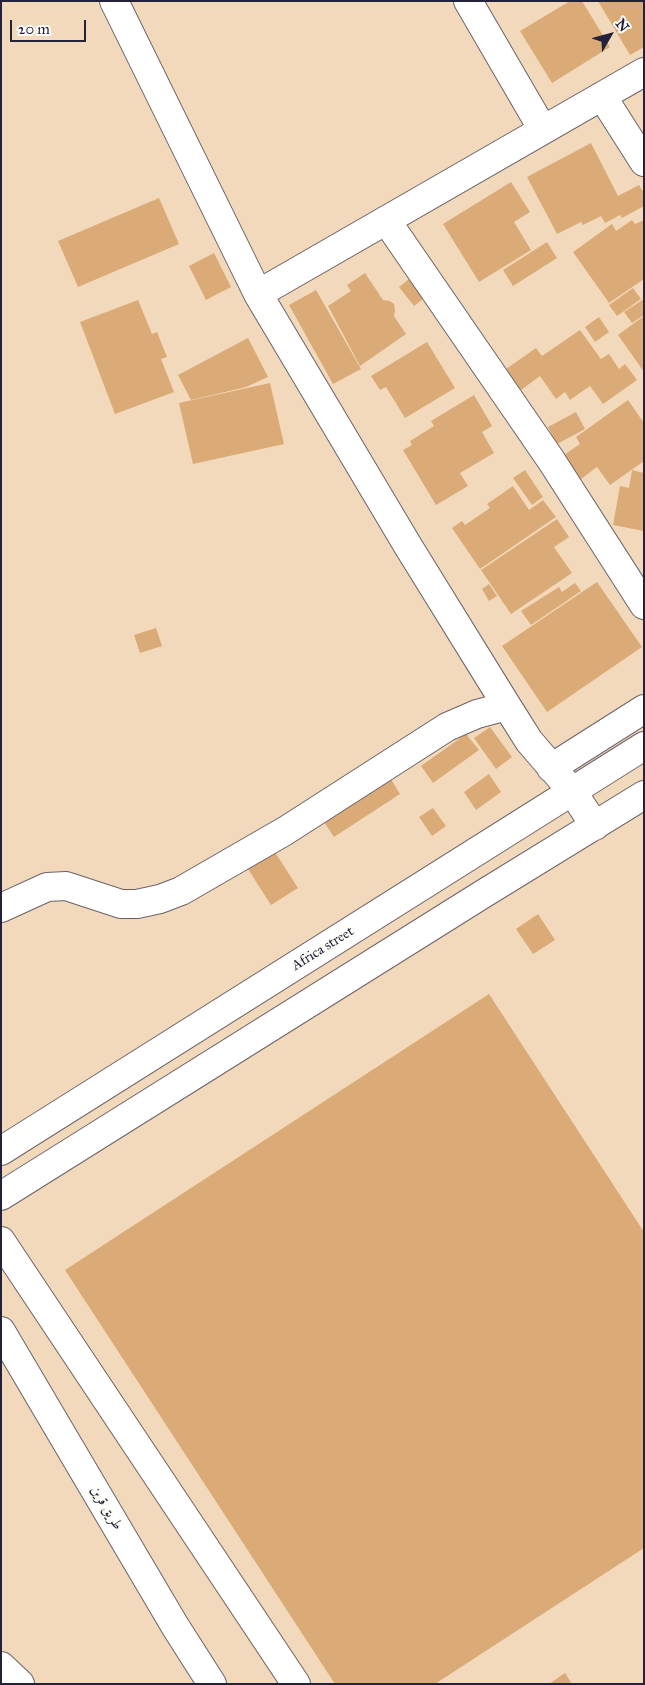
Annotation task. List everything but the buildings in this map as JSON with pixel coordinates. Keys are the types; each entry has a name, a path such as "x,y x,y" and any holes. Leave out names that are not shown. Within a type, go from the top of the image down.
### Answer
{"street":[{"path":"114,1 258,294 408,546 529,741 572,791 595,826"},
{"path":"468,1 543,130"},
{"path":"258,294 644,72"},
{"path":"602,96 644,162"},
{"path":"386,220 550,460 644,605"},
{"path":"1,908 47,887 66,886 121,904 137,904 160,899 181,891 285,831 447,727 477,714 507,706"},
{"path":"551,768 644,709"},
{"name":"Africa street","path":"1,1152 644,746"},
{"path":"1,1196 482,894 644,795"},
{"path":"1,1242 296,1684"},
{"name":"طريق قرين","path":"1,1331 212,1684"},
{"path":"1,1666 20,1684"}]}
